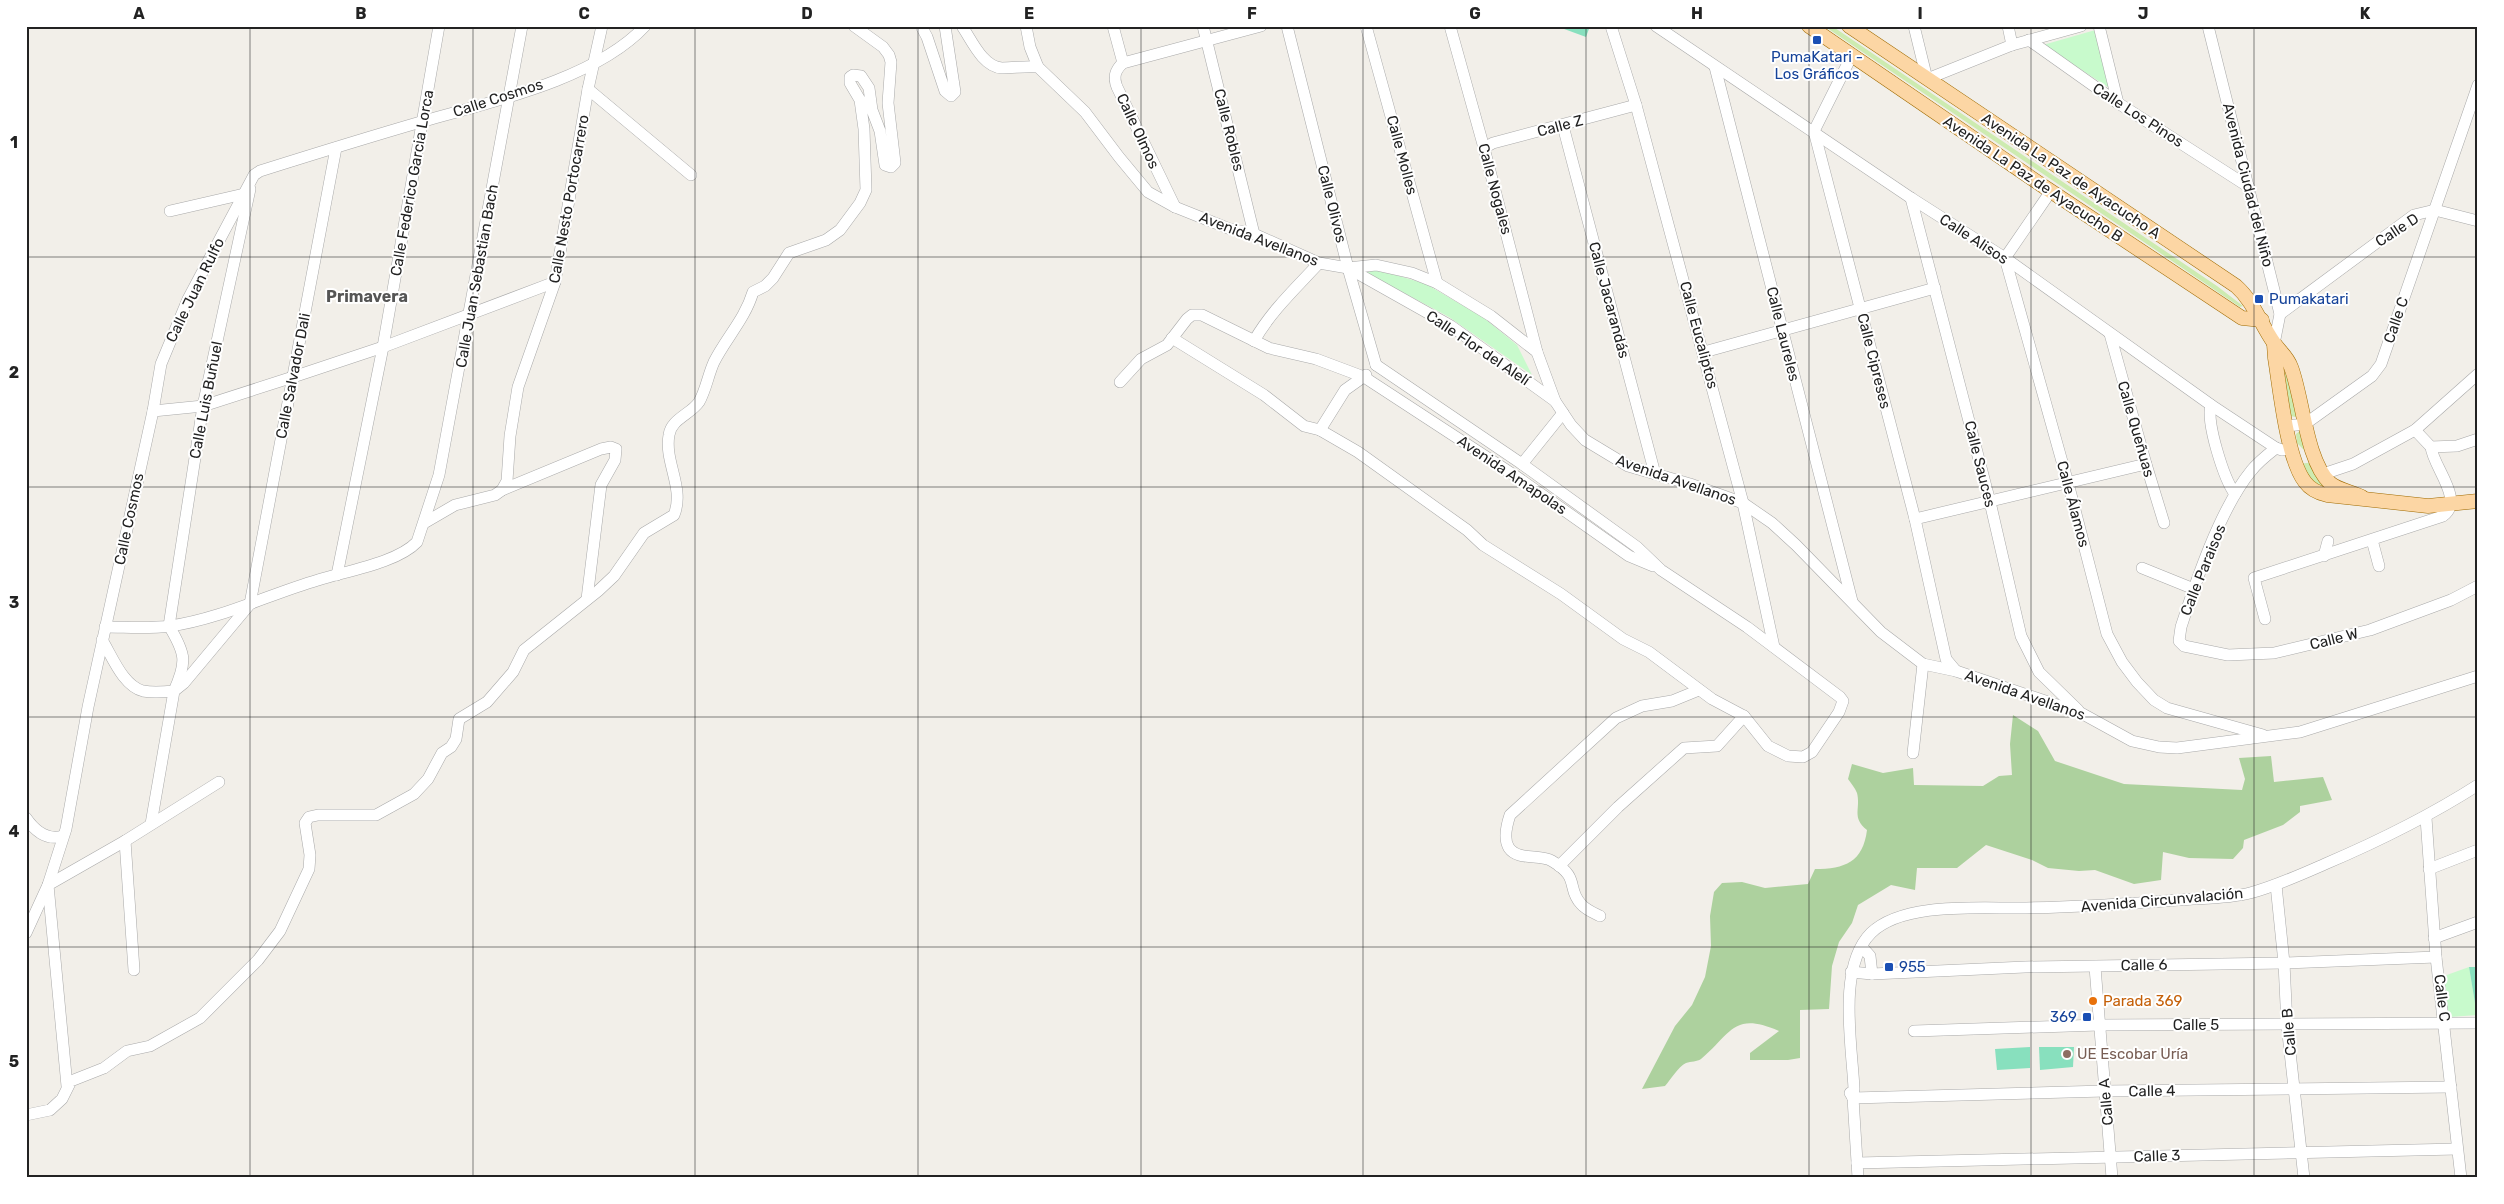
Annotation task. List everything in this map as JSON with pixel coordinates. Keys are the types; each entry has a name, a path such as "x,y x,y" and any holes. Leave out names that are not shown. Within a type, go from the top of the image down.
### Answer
{"main road":[{"name":"Avenida La Paz de Ayacucho B","path":"1809,26 2051,192 2242,318 2262,320"},
{"name":"Avenida La Paz de Ayacucho A","path":"1849,26 2236,286 2246,295 2274,344"},
{"path":"2274,344 2285,353 2292,368 2305,424 2323,474"},
{"name":"Avenida Ciudad del Niño","path":"2274,344 2291,449 2297,469 2304,481 2314,490 2327,495 2362,497 2408,504 2452,504 2478,501"},
{"name":"Avenida Ciudad del Niño","path":"2323,474 2337,488 2349,490 2362,497"}],"street":[{"name":"Calle Federico Garcia Lorca","path":"337,575 383,347 424,121 439,26"},
{"name":"Calle Juan Sebastian Bach","path":"105,627 169,626 250,604 392,557 411,548 417,542 439,475 471,313 522,26"},
{"name":"Calle Nesto Portocarrero","path":"502,490 508,473 510,436 518,387 555,282 588,89 602,26"},
{"name":"Calle Cosmos","path":"254,175 260,171 424,121 509,98 594,64 633,39 645,26"},
{"path":"26,1115 50,1110 62,1099 71,1081 104,1068 127,1051 150,1046 200,1018 258,960 280,931 309,869 310,855 305,823 309,817 318,814 376,814 414,794 428,779 442,753 451,747 456,739 459,718 488,702 513,672 524,650 614,576 644,533 674,515 677,486 669,447 669,435 672,427 699,401 714,361 749,308 753,292 765,286 789,253 798,248 826,240 840,230 860,203 866,190 864,129 860,100 850,83 850,77 853,75 861,76 869,88 872,110 880,131 885,165 891,167 896,163 888,103 891,62 883,47 854,26"},
{"path":"921,26 927,37 945,91 951,96 955,92 945,26"},
{"path":"962,26 983,58 993,65 1000,68 1038,67 1030,47 1026,26"},
{"path":"1113,26 1123,63 1261,26"},
{"name":"Calle Robles","path":"1203,26 1254,234"},
{"name":"Calle Olivos","path":"1288,26 1348,268 1376,365"},
{"name":"Calle Molles","path":"1366,26 1437,283"},
{"name":"Calle Nogales","path":"1450,26 1537,352"},
{"name":"Calle Eucaliptos","path":"1611,26 1636,106 1704,352 1743,503 1774,647"},
{"name":"Calle Alisos","path":"1656,26 1911,198 2005,258 2211,405 2276,448 2282,450 2291,449"},
{"path":"1914,26 1926,79 2012,45 2081,26"},
{"path":"2008,26 2012,45"},
{"path":"2099,26 2118,103"},
{"name":"Avenida Ciudad del Niño","path":"2208,26 2250,187 2280,314 2274,344"},
{"name":"Calle Los Pinos","path":"2029,40 2118,103 2250,187"},
{"path":"1814,131 1852,55"},
{"name":"Calle Olmos","path":"1123,63 1115,74 1117,87 1175,207"},
{"name":"Avenida Avellanos","path":"1038,67 1085,112 1118,157 1148,192 1175,207 1230,229 1254,234 1319,263 1348,268 1376,265 1392,268 1437,283 1491,316 1537,352 1555,401 1585,440 1611,458 1628,466 1743,503 1772,523 1881,632 1923,664 1956,671 2081,713 2132,741 2159,747 2177,748 2300,732 2478,676"},
{"name":"Calle Laureles","path":"1715,67 1852,601"},
{"name":"Calle D","path":"2280,314 2414,216 2435,210 2478,85"},
{"path":"588,89 691,175"},
{"name":"Calle Z","path":"1484,148 1494,143 1636,106"},
{"path":"2466,116 2478,121"},
{"name":"Calle Jacarandás","path":"1563,126 1655,474"},
{"name":"Calle Cipreses","path":"1814,131 1915,519 1946,659 1956,671"},
{"name":"Calle Salvador Dali","path":"250,604 336,148"},
{"name":"Calle Juan Rulfo","path":"153,411 160,364 188,299 254,175"},
{"name":"Calle Luis Buñuel","path":"169,626 203,406 254,175"},
{"path":"2005,258 2051,192"},
{"path":"170,211 244,194"},
{"name":"Calle Sauces","path":"1911,198 1990,502 2021,636 2039,672 2081,713"},
{"path":"2435,210 2478,221"},
{"name":"Calle C","path":"2305,424 2377,370 2435,210"},
{"name":"Calle Álamos","path":"2005,258 2068,482 2107,634 2122,662 2154,700 2167,708 2268,737"},
{"path":"1254,341 1283,301 1319,263"},
{"name":"Calle Flor del Alelí","path":"1348,268 1452,326 1555,401"},
{"path":"153,411 203,406 383,347 555,282"},
{"path":"1704,352 1935,288"},
{"name":"Avenida Amapolas","path":"1172,338 1187,319 1197,314 1269,348 1316,359 1364,377 1514,475 1629,556 1662,570"},
{"name":"Calle Queñuas","path":"2110,334 2164,523"},
{"path":"1120,382 1136,363 1167,344 1172,338 1264,395 1304,426 1320,430 1358,452 1467,530 1483,545 1561,594 1623,639 1649,652 1699,690 1744,716 1717,746 1684,748 1618,807 1559,866"},
{"path":"1320,430 1345,390 1364,377 1376,365"},
{"name":"Avenida Amapolas","path":"1376,365 1456,417 1522,464 1637,547 1662,570 1774,647 1843,701 1839,712 1816,748 1803,757 1788,756 1768,746 1744,716"},
{"path":"2323,474 2353,464 2415,430 2478,374"},
{"path":"2211,405 2210,415 2213,433 2228,483 2235,494"},
{"name":"Calle Cosmos","path":"48,885 66,829 102,640 153,411"},
{"path":"1522,464 1563,413"},
{"path":"2287,426 2305,424"},
{"path":"2265,619 2254,578 2443,516 2449,512 2452,504 2450,494 2430,447 2415,430"},
{"path":"2430,447 2456,446 2478,439"},
{"path":"424,523 455,506 486,499 502,490 601,449 611,447 616,449 615,460 601,485 587,599"},
{"name":"Calle Paraisos","path":"2184,646 2179,641 2179,636 2194,589 2235,494 2251,470 2276,448"},
{"path":"1915,519 2146,464"},
{"path":"2324,556 2328,540"},
{"path":"2372,540 2379,566"},
{"path":"2142,568 2194,589"},
{"name":"Calle W","path":"2184,646 2228,655 2274,654 2370,630 2451,600 2478,586"},
{"path":"102,640 133,686 150,692 174,692 184,683 250,604"},
{"path":"151,824 174,692 184,662 181,646 169,626"},
{"path":"1913,753 1923,664"},
{"path":"1600,916 1580,904 1575,895 1571,876 1551,860 1518,854 1510,850 1506,841 1507,825 1514,810 1616,718 1642,706 1672,701 1699,690"},
{"path":"26,933 48,885 125,841 219,782"},
{"name":"Avenida Circunvalación","path":"1851,974 1862,947 1870,934 1883,924 1898,917 1917,913 2087,907 2248,893 2276,885 2426,818 2478,785"},
{"path":"26,818 45,836 55,838 63,836"},
{"name":"Calle C","path":"2426,818 2434,938 2445,1023 2460,1178"},
{"path":"125,841 134,970"},
{"path":"2429,869 2478,850"},
{"path":"48,885 67,1086"},
{"name":"Calle B","path":"2276,885 2284,963 2287,1025 2304,1178"},
{"path":"2434,938 2478,922"},
{"path":"1862,947 1870,956 1872,974"},
{"name":"Calle 6","path":"1851,974 2025,967 2284,963 2436,957"},
{"name":"Calle A","path":"2095,967 2112,1178"},
{"path":"1851,974 1849,1028 1858,1178"},
{"name":"Calle 5","path":"1914,1031 2099,1025 2478,1023"},
{"name":"Calle 4","path":"1853,1098 2450,1087"},
{"name":"Calle 3","path":"1857,1163 1984,1158 2458,1149"}],"green space":[{"path":"1556,26 1590,26 1586,37"},
{"path":"1824,26 1832,26 2217,286 2243,306 2240,307"},
{"path":"2099,29 2114,91 2043,45"},
{"path":"1379,270 1426,284 1484,318 1517,345 1532,375 1449,317 1365,272"},
{"path":"2284,369 2286,369 2297,416 2295,417 2291,416"},
{"path":"2301,430 2308,454 2297,443 2296,434"},
{"path":"2309,463 2326,488 2311,480 2302,464"},
{"path":"2013,715 2038,731 2055,761 2124,784 2242,790 2245,779 2239,758 2271,756 2274,782 2323,777 2332,800 2300,806 2300,812 2283,825 2244,840 2243,848 2233,859 2189,858 2163,852 2161,880 2134,884 2095,870 2079,871 2048,868 2032,860 1986,845 1957,868 1917,868 1915,890 1891,885 1858,905 1852,923 1839,942 1832,966 1829,1009 1800,1010 1800,1058 1788,1060 1750,1060 1750,1053 1779,1031 1764,1025 1742,1024 1727,1033 1701,1059 1683,1065 1665,1086 1642,1089 1675,1026 1692,1005 1705,977 1711,946 1710,916 1714,892 1722,883 1742,882 1765,888 1808,884 1815,869 1826,869 1851,862 1861,850 1867,830 1859,821 1857,793 1848,779 1852,764 1883,773 1913,768 1914,785 1983,786 1999,776 2012,775 2010,744"},
{"path":"2469,967 2477,1015 2450,1017 2447,1011 2444,976"},
{"path":"2469,967 2478,967 2478,1015 2477,1015"},
{"path":"2030,1047 2030,1068 1997,1070 1995,1049"},
{"path":"2039,1047 2074,1047 2073,1067 2040,1070"}],"place":[{"name":"PumaKatari - Los Gráficos","path":"1817,40"},
{"name":"Pumakatari","path":"2259,299"},
{"name":"955","path":"1889,967"},
{"name":"Parada 369","path":"2093,1001"},
{"name":"369","path":"2087,1017"},
{"name":"UE Escobar Uría","path":"2067,1054"}],"district":[{"name":"Primavera","path":"367,296"}]}
